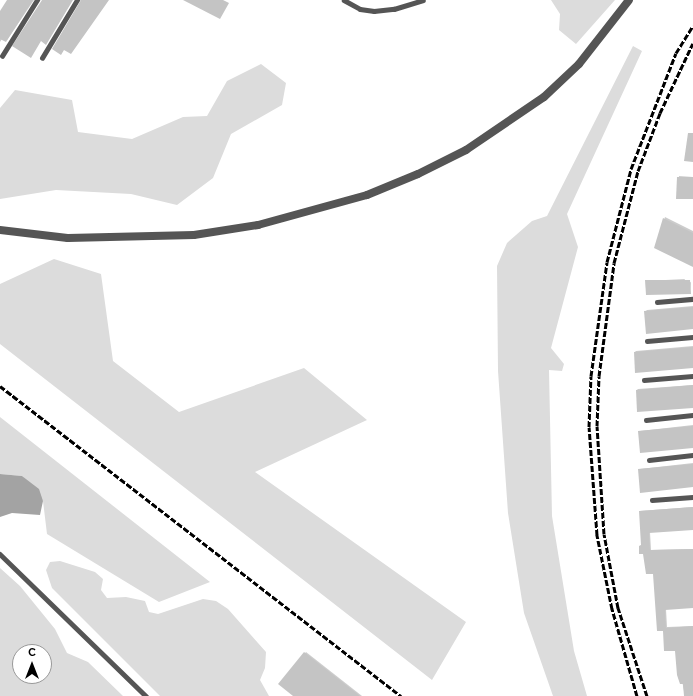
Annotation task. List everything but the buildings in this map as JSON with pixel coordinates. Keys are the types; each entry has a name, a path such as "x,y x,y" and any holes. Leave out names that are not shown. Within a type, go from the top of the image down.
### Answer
{"street":[{"path":"0,230 68,238 194,235 258,225 367,195 418,174 466,150 544,97 579,64 629,0"}],"lane":[{"path":"2,56 37,0"},
{"path":"42,58 78,0"},
{"path":"344,0 360,9 374,11 394,9 423,0"},
{"path":"657,302 693,299"},
{"path":"647,341 693,337"},
{"path":"644,380 693,376"},
{"path":"646,420 693,415"},
{"path":"649,460 693,455"},
{"path":"652,500 693,497"},
{"path":"0,554 146,696"}],"shaded area":[{"path":"551,0 615,0 576,44 559,30 560,14"},
{"path":"633,46 642,51 567,214 578,247 551,348 564,364 562,371 549,370 552,516 574,651 587,696 553,696 524,613 508,513 498,371 497,266 507,243 532,221 547,216"},
{"path":"261,64 286,83 282,105 231,134 213,178 177,205 131,194 56,190 0,199 0,108 15,90 72,100 78,132 132,139 183,117 207,116 227,81"},
{"path":"54,259 101,274 113,361 179,412 304,368 367,420 255,472 466,622 432,680 0,344 0,284"},
{"path":"0,417 210,582 159,602 47,534 43,501 22,476 0,474"},
{"path":"0,474 22,476 39,489 43,501 40,515 12,513 0,517"},
{"path":"60,561 95,572 103,579 101,590 107,598 126,597 145,601 149,612 158,614 203,599 216,601 228,609 266,652 265,668 260,680 269,696 160,696 52,588 46,570 50,562"},
{"path":"0,568 20,586 55,629 67,653 88,662 123,696 0,696"}],"railway":[{"path":"637,696 612,609 597,535 589,427 591,376 607,262 631,169 676,53 693,26"},
{"path":"647,696 618,608 604,534 597,426 599,376 614,263 638,171 660,113 693,43"},
{"path":"0,386 401,696"}]}
